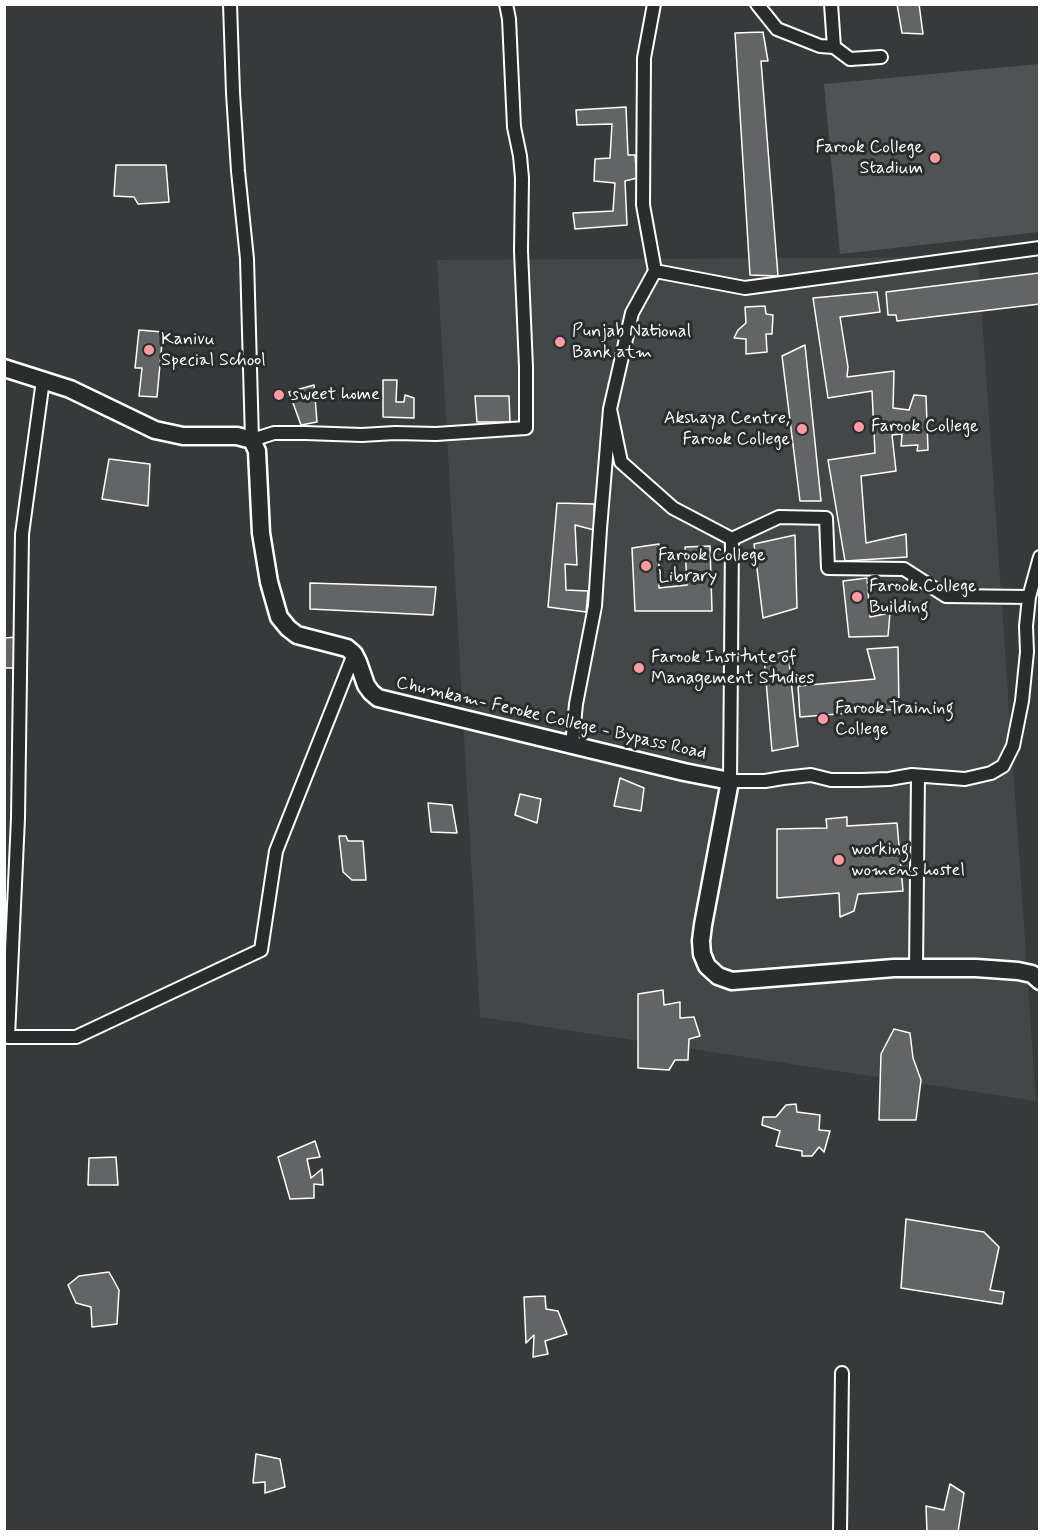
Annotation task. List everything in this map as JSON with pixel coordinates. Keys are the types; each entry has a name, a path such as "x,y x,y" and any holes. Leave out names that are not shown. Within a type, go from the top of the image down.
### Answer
{"main road":[{"path":"4,368 70,389 155,430 183,436 237,436 252,440 257,451 261,533 269,582 279,617 297,635 340,645 354,654"},
{"name":"Chumkam- Feroke College - Bypass Road","path":"354,654 366,685 370,692 378,698 730,781"},
{"path":"730,781 702,924 702,954 707,966 718,976 732,981 894,968 976,968 1018,971 1032,974 1040,981"}],"street":[{"path":"230,4 236,138 246,259 252,440 274,433 436,434 526,428 522,263 517,218 522,178 514,127 507,4"},
{"path":"572,745 576,704 595,606 610,409 632,313 655,271 643,205 644,58 654,4"},
{"path":"757,4 777,29 820,46 834,48 850,59 881,57"},
{"path":"831,4 834,48"},
{"path":"655,271 745,288 1040,248"},
{"path":"43,380 22,534 18,818 8,1037 76,1037 261,950 276,851 354,654"},
{"path":"610,409 621,462 673,508 732,539"},
{"path":"732,539 779,517 826,518 828,568 904,569 946,596 1029,597"},
{"path":"732,539 730,781 765,781 811,775 831,780 890,779 912,776 965,779 992,773 1003,766 1013,746 1022,701 1029,597 1040,557"},
{"path":"916,968 918,776"},
{"path":"840,1532 842,1373"}],"shaded area":[{"name":"Farook College Stadium","path":"1039,64 1039,232 840,254 824,84"},
{"name":"Akshaya Centre, Farook College","path":"978,257 1036,1101 480,1017 437,260"}],"building":[{"path":"897,4 919,4 923,34 902,33"},
{"path":"763,32 768,61 761,61 778,276 750,275 735,33"},
{"path":"626,107 628,155 635,155 637,178 625,181 627,225 575,229 573,213 613,211 615,183 594,181 595,159 610,158 612,124 577,125 576,110"},
{"path":"116,165 166,165 169,202 138,204 134,197 114,196"},
{"path":"1039,273 1040,304 897,321 896,315 888,315 886,292"},
{"name":"Farook College","path":"877,292 880,312 840,317 848,367 847,377 894,371 893,408 909,410 914,395 926,396 928,450 917,451 918,445 901,446 902,434 892,435 896,471 861,476 866,543 906,534 907,557 845,561 828,460 875,453 872,391 828,398 813,298"},
{"path":"765,306 766,314 773,315 772,334 766,334 767,352 746,354 746,339 734,338 738,330 746,323 745,307"},
{"name":"Kanivu Special School","path":"139,330 163,332 157,397 139,396 142,368 135,368"},
{"name":"Akshaya Centre, Farook College","path":"805,345 821,501 800,501 782,356"},
{"path":"383,380 397,380 396,402 404,402 405,395 414,398 414,418 383,417"},
{"path":"314,385 317,422 301,425 289,392"},
{"path":"475,396 509,396 510,422 477,422"},
{"path":"109,459 150,464 148,506 102,499"},
{"path":"557,503 594,504 594,530 575,525 577,565 565,564 566,590 588,591 586,612 548,607"},
{"path":"795,535 797,608 763,618 754,544"},
{"name":"Farook College Library","path":"659,544 659,588 687,585 685,547 710,546 712,611 635,611 632,548"},
{"name":"Farook College Building","path":"867,578 870,617 890,613 888,636 849,637 843,581"},
{"path":"310,583 436,587 433,615 310,609"},
{"path":"18,637 19,668 4,668 4,638"},
{"path":"898,647 899,709 800,717 798,686 875,679 867,649"},
{"path":"788,651 798,746 772,751 764,657"},
{"path":"620,778 644,788 641,811 614,806"},
{"path":"520,794 541,799 537,823 515,815"},
{"path":"428,803 452,805 457,833 431,832"},
{"name":"working womens hostel","path":"847,817 847,826 897,823 903,891 858,894 854,911 840,917 839,893 777,898 777,829 827,828 826,819"},
{"path":"339,836 346,836 348,841 363,841 366,880 352,880 343,872"},
{"path":"663,990 664,1005 680,1002 680,1018 694,1017 700,1036 689,1039 688,1060 675,1060 669,1070 638,1068 638,994"},
{"path":"894,1029 910,1033 913,1058 921,1080 916,1120 879,1120 881,1054"},
{"path":"796,1104 797,1112 820,1115 819,1130 830,1131 824,1152 819,1147 812,1156 802,1156 802,1151 776,1146 780,1131 762,1125 763,1117 776,1117 786,1105"},
{"path":"315,1141 320,1157 307,1159 311,1178 322,1169 323,1185 314,1184 314,1198 290,1199 278,1157"},
{"path":"116,1157 118,1185 88,1185 89,1158"},
{"path":"906,1219 984,1232 999,1247 990,1290 1004,1292 1002,1304 901,1288"},
{"path":"109,1272 119,1290 117,1324 92,1327 91,1307 76,1303 68,1285 79,1276"},
{"path":"545,1296 546,1309 558,1311 567,1334 545,1341 548,1354 533,1357 534,1335 526,1343 524,1297"},
{"path":"256,1454 280,1459 285,1487 265,1493 265,1482 253,1483"},
{"path":"950,1484 964,1493 958,1532 927,1532 926,1506 944,1510"}],"place":[{"name":"Farook College Stadium","path":"935,158"},
{"name":"Punjab National Bank atm","path":"560,342"},
{"name":"Kanivu Special School","path":"149,350"},
{"name":"sweet home","path":"279,395"},
{"name":"Farook College","path":"859,427"},
{"name":"Akshaya Centre, Farook College","path":"802,429"},
{"name":"Farook College Library","path":"646,566"},
{"name":"Farook College Building","path":"857,597"},
{"name":"Farook Institute of Management Studies","path":"639,668"},
{"name":"Farook Training College","path":"823,719"},
{"name":"working womens hostel","path":"839,860"}]}
